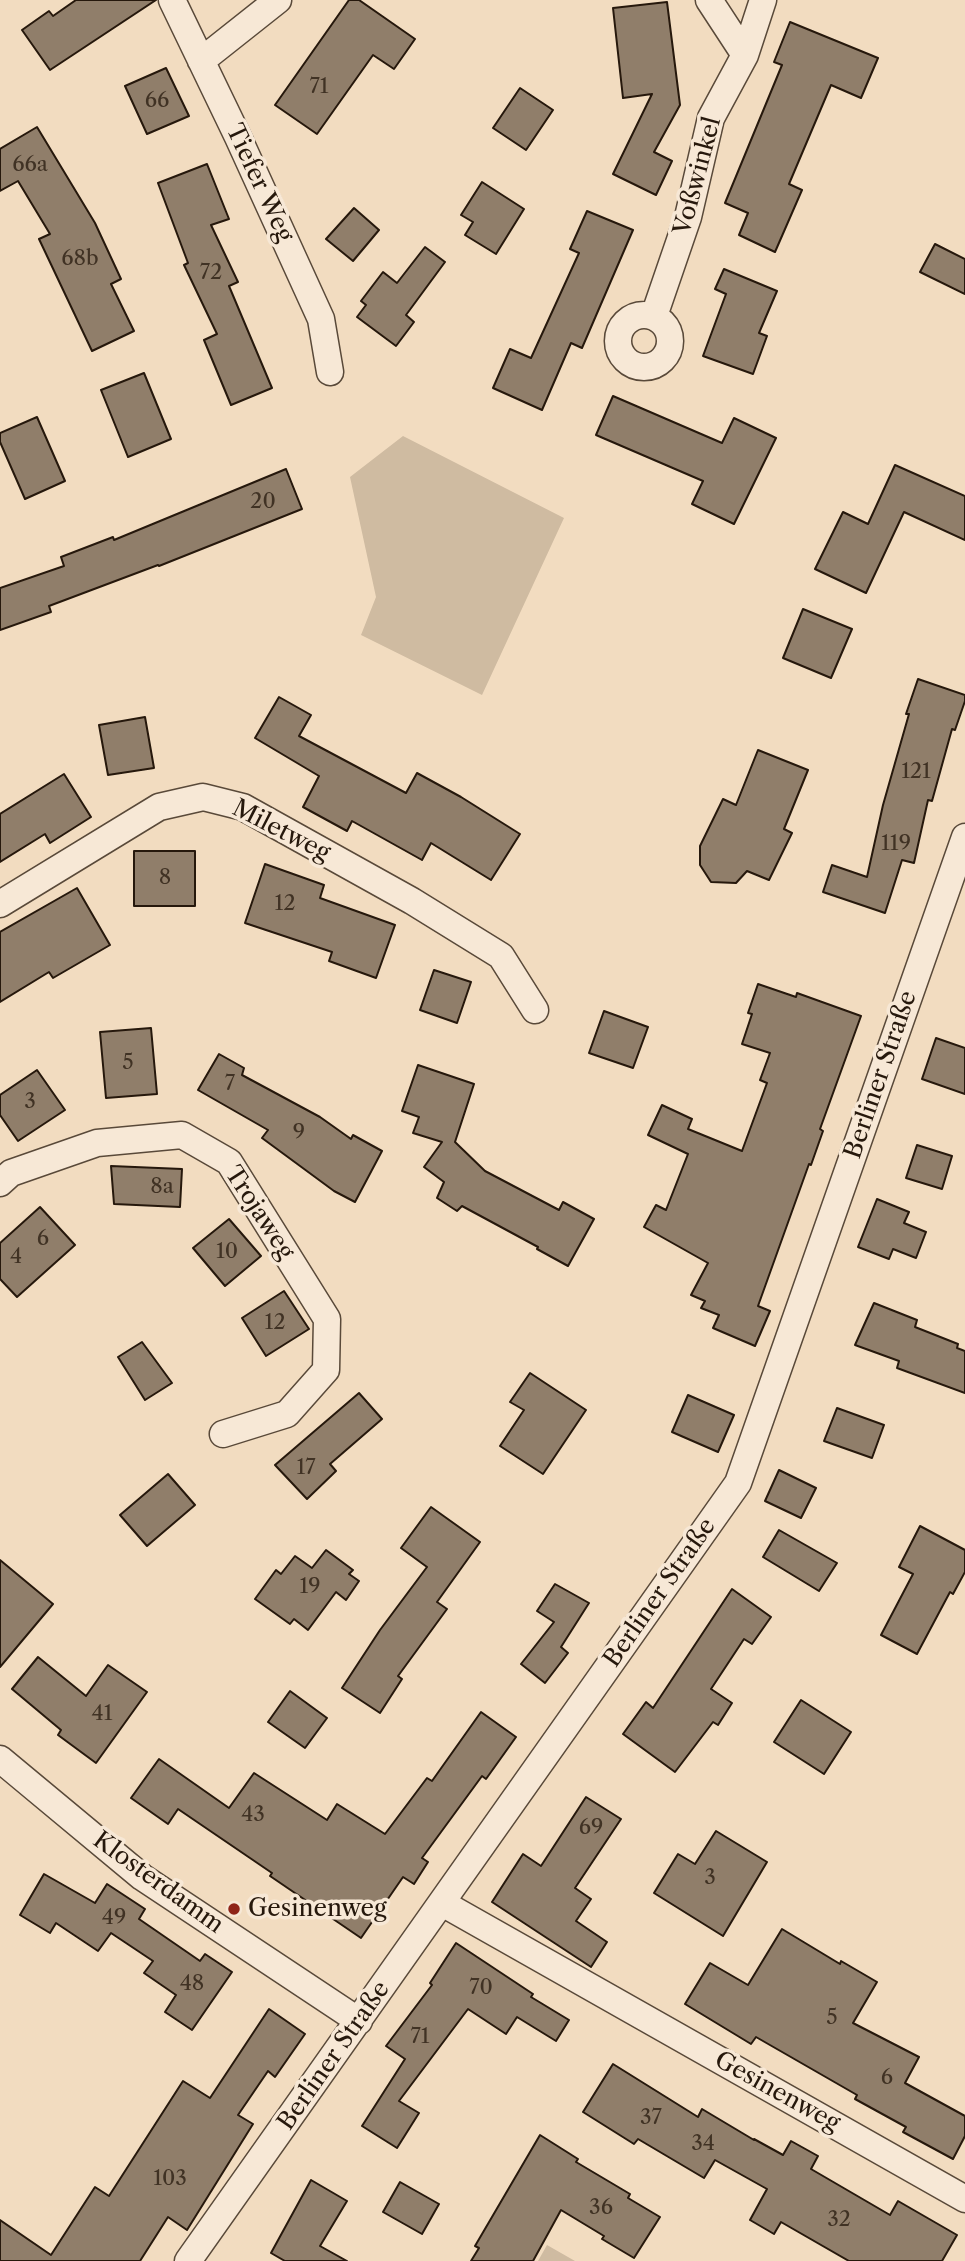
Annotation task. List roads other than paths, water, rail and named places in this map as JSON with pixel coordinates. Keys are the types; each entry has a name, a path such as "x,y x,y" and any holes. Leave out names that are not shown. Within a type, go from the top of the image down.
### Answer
{"street":[{"name":"Tiefer Weg","path":"172,0 321,319 330,372"},
{"path":"201,61 278,0"},
{"path":"709,0 745,55"},
{"name":"Voßwinkel","path":"654,316 688,217 711,118 745,55 763,0"},
{"name":"Miletweg","path":"0,904 159,807 203,797 243,807 412,901 501,957 535,1010"},
{"name":"Berliner Straße","path":"188,2261 738,1483 965,837"},
{"name":"Trojaweg","path":"4,1171 97,1143 182,1135 229,1161 327,1319 326,1370 287,1414 223,1434"},
{"name":"Klosterdamm","path":"0,1759 142,1877 359,2021"},
{"name":"Gesinenweg","path":"442,1903 965,2199"}],"place":[{"name":"Gesinenweg","path":"234,1909"}]}
